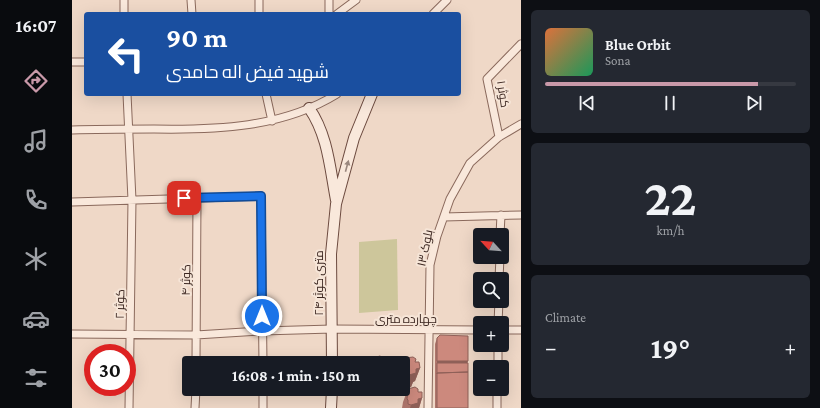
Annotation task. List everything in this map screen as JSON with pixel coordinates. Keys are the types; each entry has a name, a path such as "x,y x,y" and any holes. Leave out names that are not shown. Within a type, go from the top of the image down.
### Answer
{"street":[{"path":"124,0 124,12"},
{"path":"192,0 192,12"},
{"path":"258,12 259,0"},
{"path":"329,0 329,12"},
{"path":"340,12 356,0"},
{"path":"435,12 447,0"},
{"name":"کوثر ۱","path":"499,137 487,79 521,44"},
{"path":"72,62 84,62"},
{"name":"کوثر ۲","path":"127,96 132,200 129,408"},
{"path":"266,96 272,121"},
{"path":"72,130 200,130 244,126 280,119 309,108 333,96"},
{"name":"۲۴ متری کوثر","path":"332,356 331,254 336,204 354,138 371,96"},
{"name":"۲۴ متری کوثر","path":"309,108 317,119 322,132 336,204"},
{"name":"بلوک ۱۳","path":"428,408 430,265 437,236 450,199 470,163 499,137 521,124"},
{"path":"72,202 261,196 263,356"},
{"name":"کوثر ۴","path":"196,356 197,198"},
{"path":"500,215 500,228"},
{"path":"444,217 521,215"},
{"name":"چهارده متری","path":"72,334 196,334 332,329 473,330"},
{"path":"509,330 521,330"},
{"path":"195,408 196,396"},
{"path":"263,396 263,408"},
{"path":"332,396 332,408"},
{"path":"497,408 498,396"}],"shaded area":[{"path":"397,239 398,310 359,313 359,242"}],"building":[{"path":"440,335 468,336 468,361 437,361 437,338"},
{"path":"410,357 416,359 415,362 419,362 420,368 416,369 416,373 410,375"},
{"path":"437,363 468,363 468,372 437,373"},
{"path":"468,372 468,408 437,408 437,373"},
{"path":"415,387 418,389 418,392 422,392 422,398 418,399 418,403 411,405 408,404 407,396 410,396 410,388"}],"route":[{"path":"184,198 261,196 262,316"}]}
